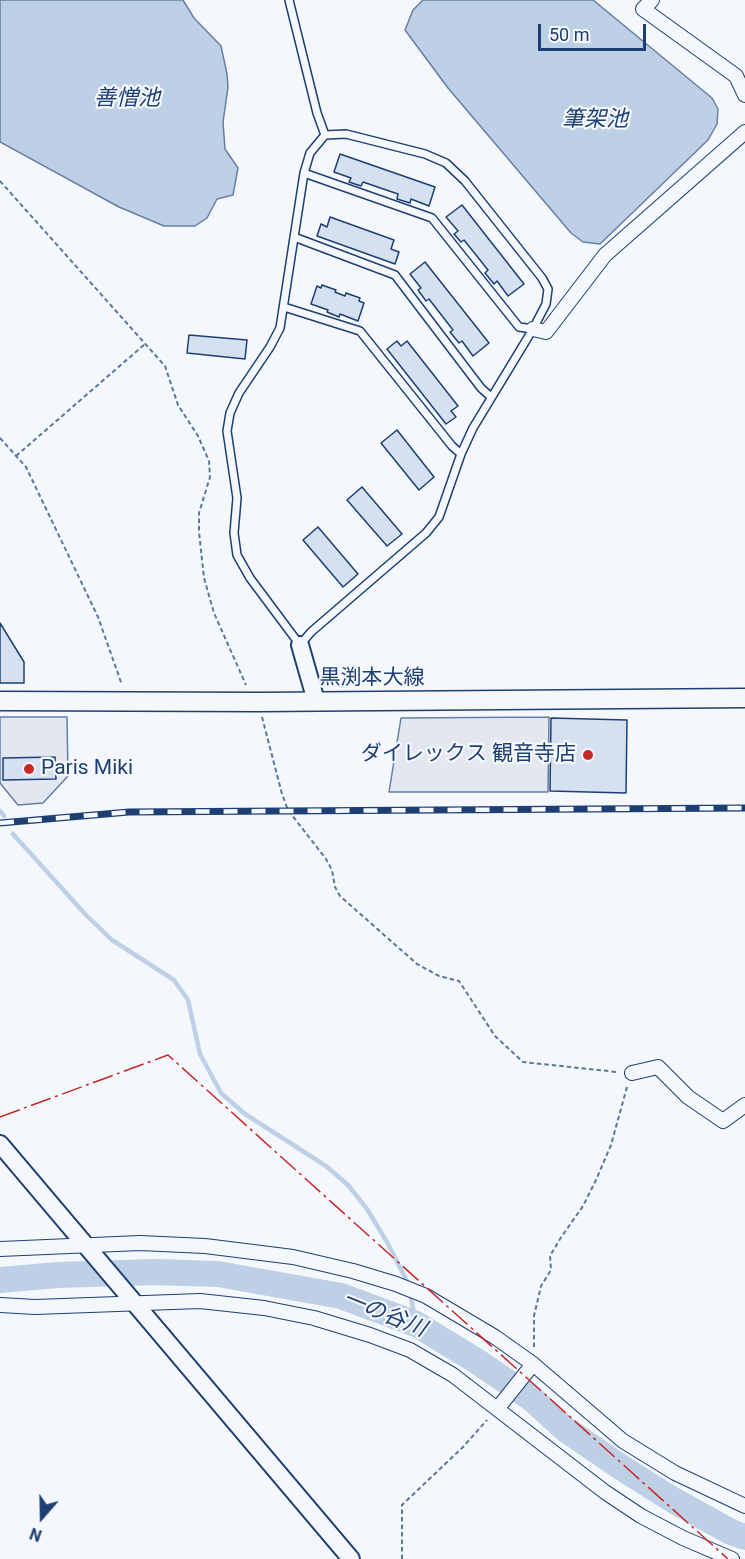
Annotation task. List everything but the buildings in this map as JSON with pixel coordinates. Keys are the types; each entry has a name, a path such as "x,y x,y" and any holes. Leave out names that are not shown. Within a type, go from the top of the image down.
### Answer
{"main road":[{"name":"黒渕本大線","path":"0,701 254,696 316,702 745,698"}],"street":[{"path":"652,0 643,9 736,76 745,95"},
{"path":"533,329 546,332 605,255 745,132"},
{"path":"300,645 316,702"},
{"path":"632,1073 658,1067 688,1097 723,1121 745,1105"},
{"path":"0,1144 83,1245 351,1559"},
{"path":"0,1249 83,1245 205,1246 293,1257 396,1284 426,1296 487,1331 533,1364 623,1441 675,1473 745,1506"},
{"path":"0,1305 35,1307 200,1300 264,1308 314,1318 410,1350 453,1375 641,1516 683,1538 732,1559"},
{"path":"498,1408 533,1364"}],"lane":[{"path":"289,0 317,113 325,135"},
{"path":"346,134 425,154 446,164 465,181 542,278 548,289 546,304 533,329 472,428 439,517 426,533 311,632 300,645 250,578 237,555 234,533 237,498 227,431 230,412 239,393 280,328 304,172 310,153 325,135 346,134"},
{"path":"304,172 432,218 519,327 533,329"},
{"path":"294,237 395,275 481,388 491,397"},
{"path":"284,307 360,332 452,446 461,454"}],"path":[{"path":"0,181 165,366 178,405 198,436 209,461 210,477 199,513 199,532 204,578 214,613 254,696 288,810 326,859 340,896 417,964 439,976 459,981 495,1036 523,1062 632,1073 623,1095 611,1145 600,1172 582,1206 550,1256 551,1270 541,1286 534,1316 533,1364"},
{"path":"16,456 145,344"},
{"path":"0,438 26,467 98,617 123,690"},
{"path":"402,1559 402,1505 463,1447 498,1408"}],"shaded area":[{"path":"0,717 67,717 68,776 43,803 18,805 0,783"},
{"path":"549,717 548,792 389,792 401,718"}],"water":[{"name":"善憎池","path":"0,0 183,0 194,18 221,46 228,87 223,122 225,149 238,168 233,195 217,199 207,218 195,226 164,226 119,207 0,142"},
{"name":"筆架池","path":"423,0 593,0 712,98 718,109 717,124 708,140 600,244 583,242 571,233 448,88 405,30 413,10"}],"waterway":[{"path":"0,811 4,816"},
{"path":"13,834 86,915 112,940 174,980 188,1000 200,1054 221,1093 245,1114 326,1166 348,1185 367,1209 409,1285"},
{"name":"一の谷川","path":"0,1280 58,1275 155,1272 218,1274 341,1296 416,1324 531,1398 565,1429 622,1468 673,1500 731,1532 745,1537"},
{"path":"410,1293 416,1324"}],"railway":[{"path":"0,823 129,812 745,808"}],"power":[{"path":"0,1117 168,1055 728,1559"}],"place":[{"name":"ダイレックス 観音寺店","path":"588,755"},
{"name":"Paris Miki","path":"29,769"}]}
